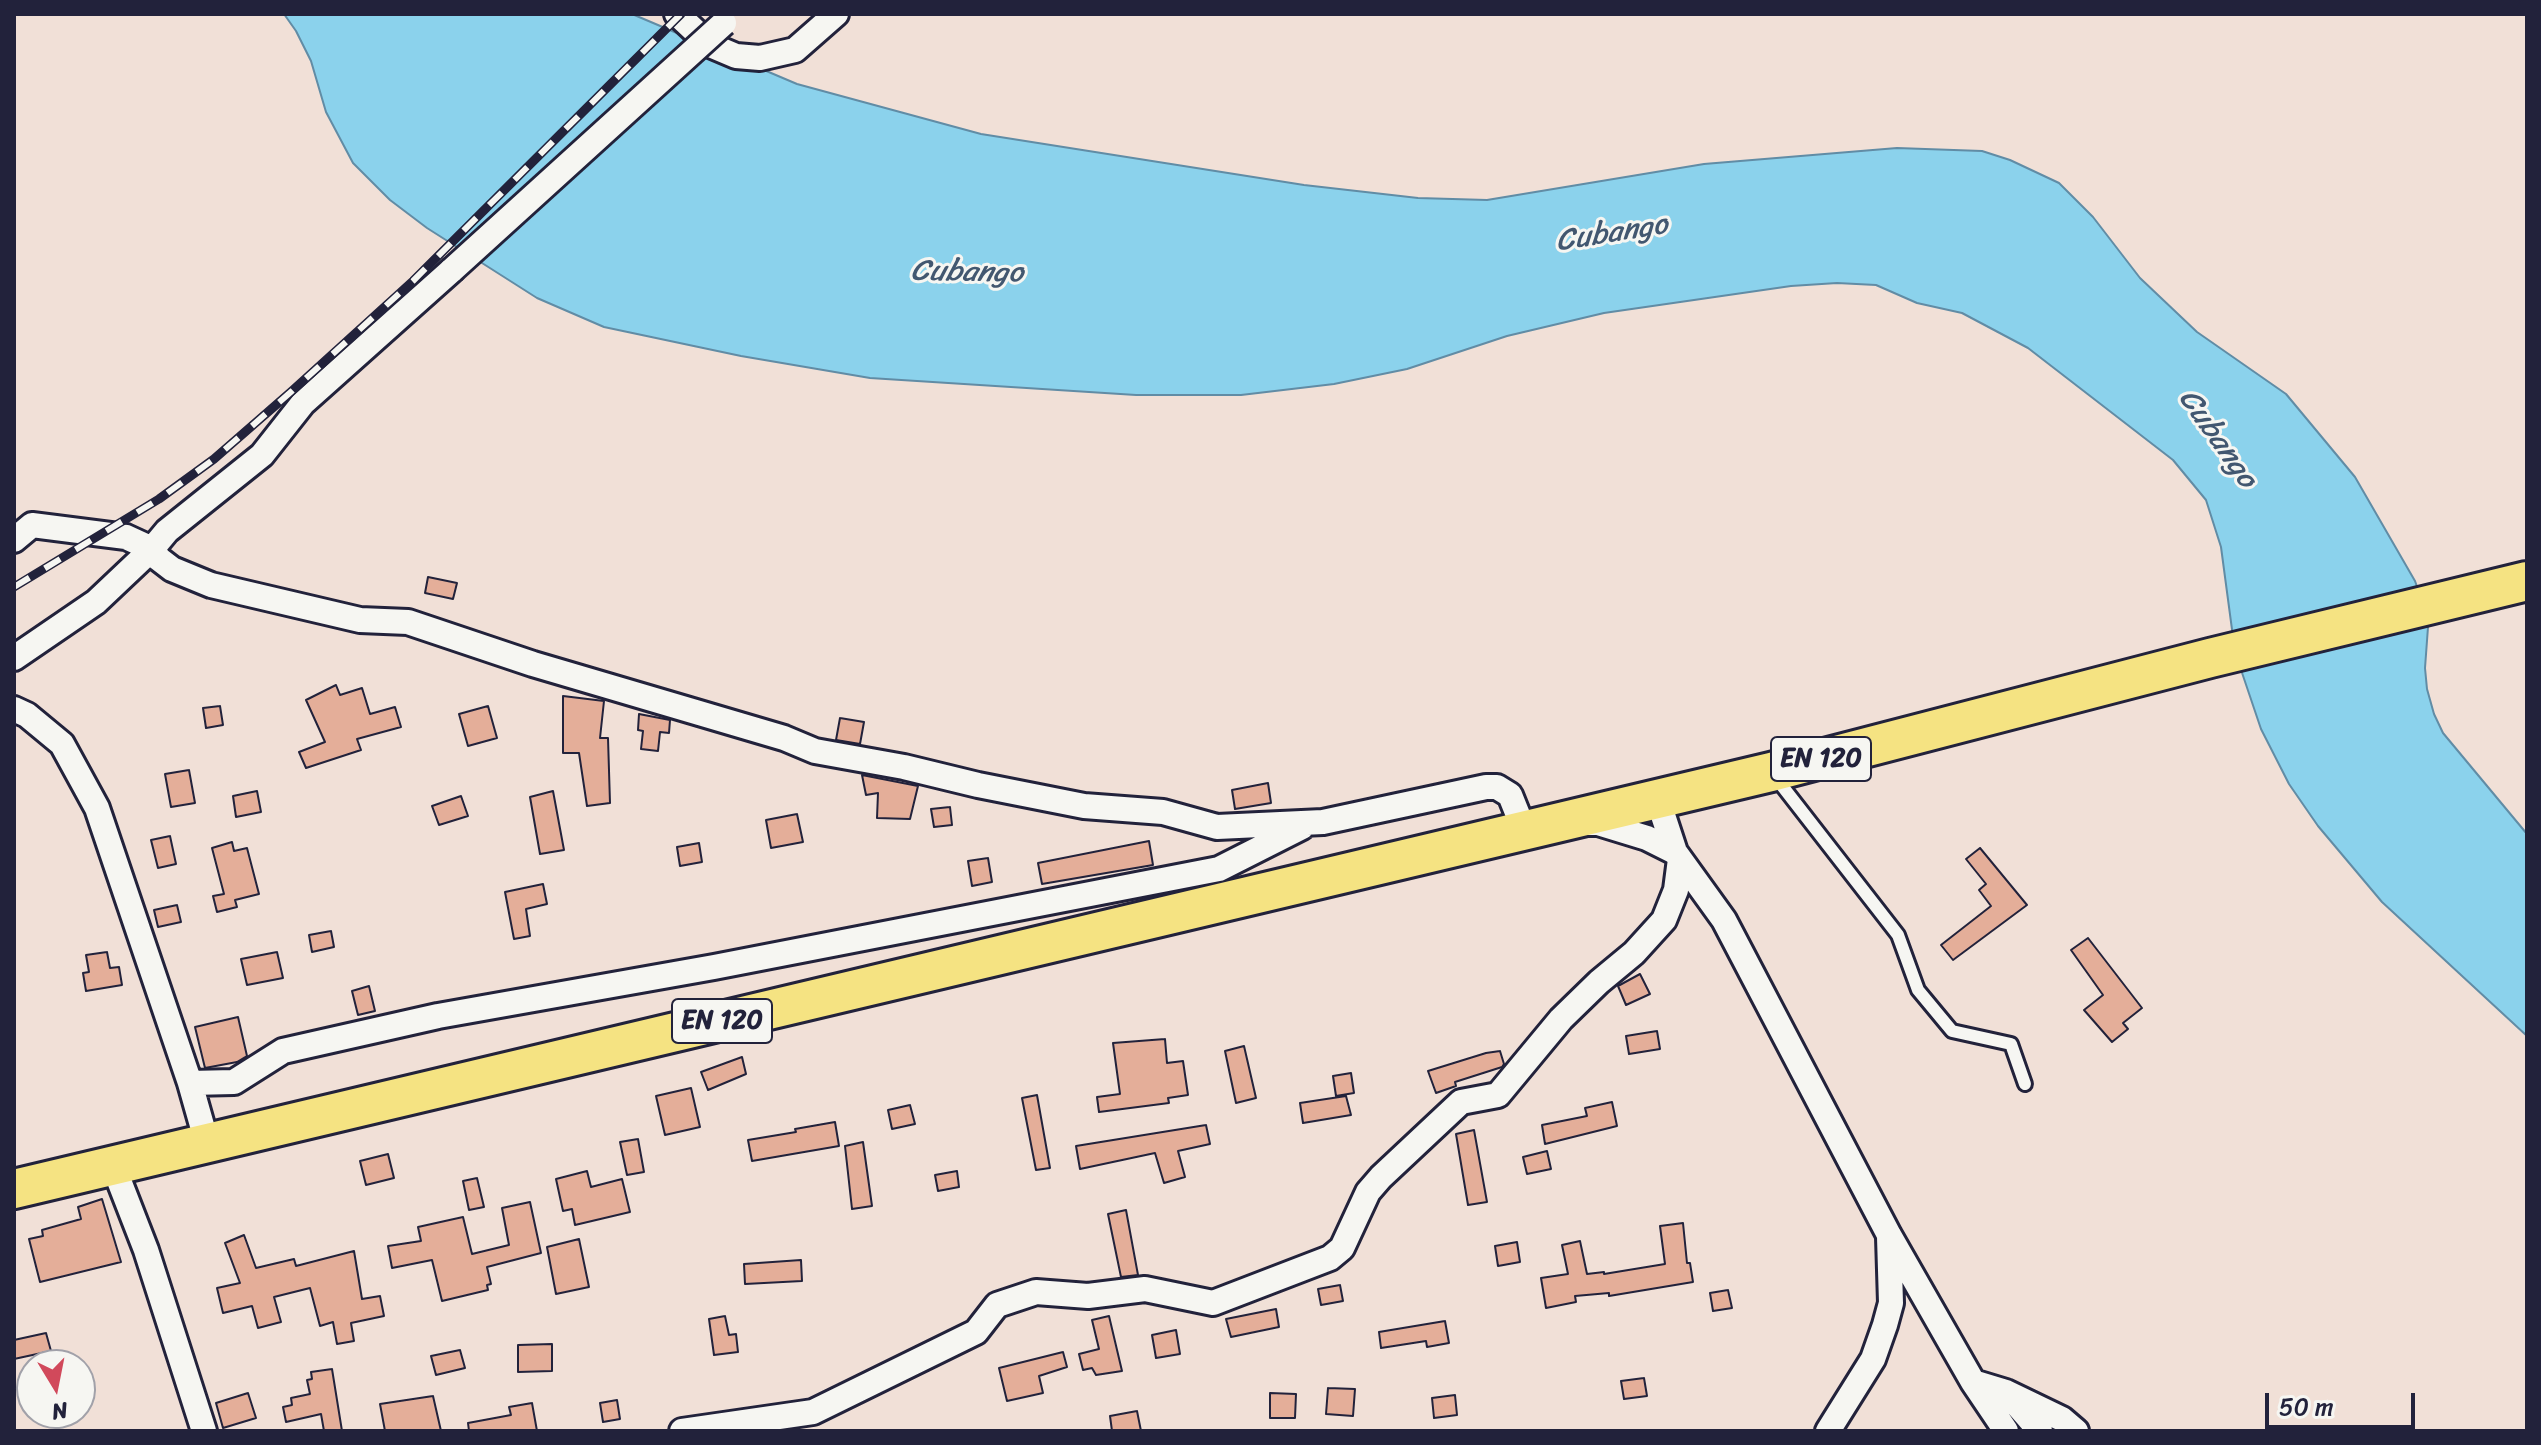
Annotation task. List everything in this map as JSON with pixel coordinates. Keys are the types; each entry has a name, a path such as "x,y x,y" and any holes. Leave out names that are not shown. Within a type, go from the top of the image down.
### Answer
{"main road":[{"name":"EN 120","path":"14,1189 1771,772 2210,658 2527,581"}],"street":[{"path":"677,14 710,45 736,56 760,58 795,50 836,14"},
{"path":"14,658 96,602 167,531 262,455 303,403 729,18"},
{"path":"20,528 126,537 152,549 172,569 211,585 360,620 408,622 533,664 784,738 815,751 1084,806 1163,812 1217,827 1307,824 1497,787 1510,795 1538,827 1598,823 1647,838 1678,856"},
{"path":"14,709 27,715 62,744 97,808 190,1083 207,1143"},
{"path":"1657,797 1678,856 1724,920 1889,1235 1973,1382 2006,1431"},
{"path":"190,1083 234,1082 283,1051 438,1016 714,967 1219,869 1307,824"},
{"path":"682,1431 813,1412 976,1332 997,1305 1036,1292 1088,1296 1145,1289 1213,1303 1330,1258 1342,1248 1368,1192 1381,1177 1461,1102 1498,1095 1561,1019 1634,953 1664,920 1676,890 1678,856"},
{"path":"113,1165 146,1250 204,1431"},
{"path":"1828,1431 1873,1359 1885,1325 1891,1303 1889,1235"},
{"path":"1973,1382 2006,1392 2062,1419 2076,1431"},
{"path":"2006,1392 2040,1431"}],"lane":[{"path":"1771,772 1898,935 1918,990 1952,1031 2011,1044 2025,1084"}],"water":[{"name":"Cubango","path":"284,14 632,14 797,84 981,134 1304,185 1418,198 1487,200 1704,164 1897,148 1982,151 2010,160 2059,183 2093,217 2140,278 2197,332 2286,394 2355,477 2415,581 2425,609 2428,627 2427,689 2443,733 2527,834 2527,1036 2382,902 2318,826 2289,784 2261,729 2235,652 2221,547 2206,500 2173,460 2028,348 1962,313 1917,303 1876,285 1837,283 1791,286 1604,313 1507,336 1407,369 1334,384 1241,395 1136,395 870,378 741,356 604,327 537,298 427,228 390,200 353,163 326,112 311,61"}],"building":[{"path":"428,577 457,583 453,599 425,593"},
{"path":"336,685 340,695 362,688 370,714 395,707 401,727 357,739 361,750 306,768 299,752 325,742 306,700"},
{"path":"563,696 604,701 600,738 608,738 610,803 587,806 579,753 563,753"},
{"path":"220,706 223,725 206,728 203,708"},
{"path":"488,706 497,738 468,746 459,714"},
{"path":"639,714 670,720 669,733 660,732 658,751 641,749 643,731 638,730"},
{"path":"840,718 864,722 860,744 836,740"},
{"path":"189,770 195,803 171,807 165,774"},
{"path":"862,775 918,786 910,819 877,818 878,793 866,795"},
{"path":"1268,783 1271,803 1235,809 1232,790"},
{"path":"257,791 261,812 236,817 233,796"},
{"path":"553,791 564,850 540,854 530,797"},
{"path":"461,796 468,816 439,825 432,806"},
{"path":"950,807 952,825 934,827 931,809"},
{"path":"797,814 803,842 771,848 766,820"},
{"path":"170,836 176,864 158,868 151,840"},
{"path":"1149,841 1153,865 1042,884 1038,863"},
{"path":"232,842 234,851 247,848 259,894 235,900 237,907 217,912 213,896 224,894 212,848"},
{"path":"699,843 702,862 680,866 677,847"},
{"path":"1980,848 2027,905 1953,960 1941,945 1991,906 1979,890 1986,884 1966,859"},
{"path":"988,858 992,882 972,886 968,861"},
{"path":"543,884 547,904 526,909 530,936 514,939 505,892"},
{"path":"177,905 181,922 158,927 154,910"},
{"path":"331,931 334,947 312,952 309,935"},
{"path":"2088,938 2142,1008 2123,1023 2128,1029 2112,1042 2084,1010 2103,995 2071,950"},
{"path":"107,952 110,968 119,967 122,985 86,991 83,973 89,972 86,955"},
{"path":"277,952 283,978 247,985 241,959"},
{"path":"1640,974 1650,994 1626,1005 1618,986"},
{"path":"369,986 375,1011 358,1015 352,991"},
{"path":"238,1017 247,1056 237,1062 205,1068 195,1027"},
{"path":"1657,1031 1660,1049 1629,1054 1626,1036"},
{"path":"1165,1039 1167,1063 1183,1061 1188,1095 1168,1098 1169,1103 1099,1112 1097,1097 1120,1094 1113,1043"},
{"path":"1244,1046 1256,1098 1236,1103 1225,1051"},
{"path":"1500,1051 1502,1067 1455,1082 1456,1086 1436,1093 1428,1071"},
{"path":"742,1057 746,1074 708,1090 701,1072"},
{"path":"1351,1073 1354,1093 1336,1096 1333,1076"},
{"path":"691,1088 700,1127 665,1135 656,1096"},
{"path":"1037,1095 1050,1168 1036,1170 1022,1098"},
{"path":"1346,1096 1351,1115 1303,1123 1300,1103"},
{"path":"1612,1102 1617,1126 1545,1144 1542,1125 1587,1116 1585,1108"},
{"path":"910,1105 915,1124 892,1129 888,1110"},
{"path":"835,1122 839,1146 752,1161 748,1140"},
{"path":"1206,1125 1210,1144 1178,1151 1185,1177 1164,1183 1155,1153 1080,1169 1076,1146"},
{"path":"1474,1130 1487,1202 1468,1205 1456,1134"},
{"path":"638,1139 644,1172 627,1175 620,1142"},
{"path":"863,1142 872,1206 852,1209 845,1146"},
{"path":"1547,1151 1551,1169 1527,1174 1523,1157"},
{"path":"388,1154 394,1178 366,1185 360,1161"},
{"path":"587,1171 591,1187 622,1179 630,1212 575,1225 572,1209 563,1211 556,1179"},
{"path":"957,1171 959,1187 938,1191 935,1175"},
{"path":"477,1178 484,1207 469,1210 463,1181"},
{"path":"102,1199 121,1262 40,1282 29,1239 43,1236 42,1230 81,1219 78,1207"},
{"path":"530,1202 541,1253 487,1267 491,1284 487,1285 488,1290 442,1301 432,1260 392,1268 388,1246 421,1241 418,1227 463,1217 472,1254 509,1245 502,1208"},
{"path":"1126,1210 1138,1275 1121,1277 1108,1214"},
{"path":"1683,1223 1687,1263 1690,1263 1693,1282 1609,1296 1609,1293 1575,1296 1576,1302 1546,1308 1541,1278 1568,1274 1562,1245 1580,1241 1587,1274 1665,1264 1660,1226"},
{"path":"244,1235 256,1268 294,1259 296,1266 354,1251 362,1299 380,1296 384,1316 351,1323 354,1341 337,1344 333,1322 320,1326 310,1288 274,1297 281,1322 258,1328 252,1306 223,1313 217,1288 240,1283 225,1243"},
{"path":"579,1239 589,1287 556,1294 547,1247"},
{"path":"1517,1242 1520,1262 1498,1266 1495,1246"},
{"path":"801,1260 802,1281 745,1284 744,1264"},
{"path":"1340,1285 1343,1301 1321,1305 1318,1289"},
{"path":"1728,1290 1732,1308 1713,1311 1710,1293"},
{"path":"1276,1309 1279,1327 1231,1337 1226,1319"},
{"path":"725,1316 729,1335 736,1334 738,1352 714,1355 709,1319"},
{"path":"1109,1316 1122,1371 1096,1375 1092,1368 1083,1370 1079,1354 1099,1349 1092,1320"},
{"path":"1445,1321 1449,1343 1427,1347 1426,1341 1381,1348 1379,1332"},
{"path":"1176,1330 1180,1354 1156,1358 1152,1335"},
{"path":"46,1333 50,1349 16,1349 14,1359 14,1340"},
{"path":"552,1344 552,1371 518,1372 518,1345"},
{"path":"460,1350 465,1368 436,1375 431,1356"},
{"path":"1063,1352 1067,1367 1039,1376 1043,1393 1007,1401 999,1368"},
{"path":"332,1369 342,1431 324,1431 321,1414 286,1422 283,1407 292,1405 291,1398 310,1394 307,1380 312,1379 311,1372"},
{"path":"1644,1378 1647,1396 1624,1399 1621,1381"},
{"path":"1328,1388 1355,1389 1353,1416 1326,1414"},
{"path":"248,1393 256,1418 223,1428 216,1403"},
{"path":"1270,1393 1296,1394 1295,1418 1270,1418"},
{"path":"1455,1395 1457,1415 1434,1418 1432,1398"},
{"path":"433,1396 441,1431 385,1431 380,1404"},
{"path":"617,1400 620,1419 603,1422 600,1403"},
{"path":"532,1403 537,1431 469,1431 468,1423 511,1415 509,1407"},
{"path":"1137,1411 1141,1431 1112,1431 1110,1416"}],"railway":[{"path":"14,587 159,499 214,459 413,281 681,14"}]}
